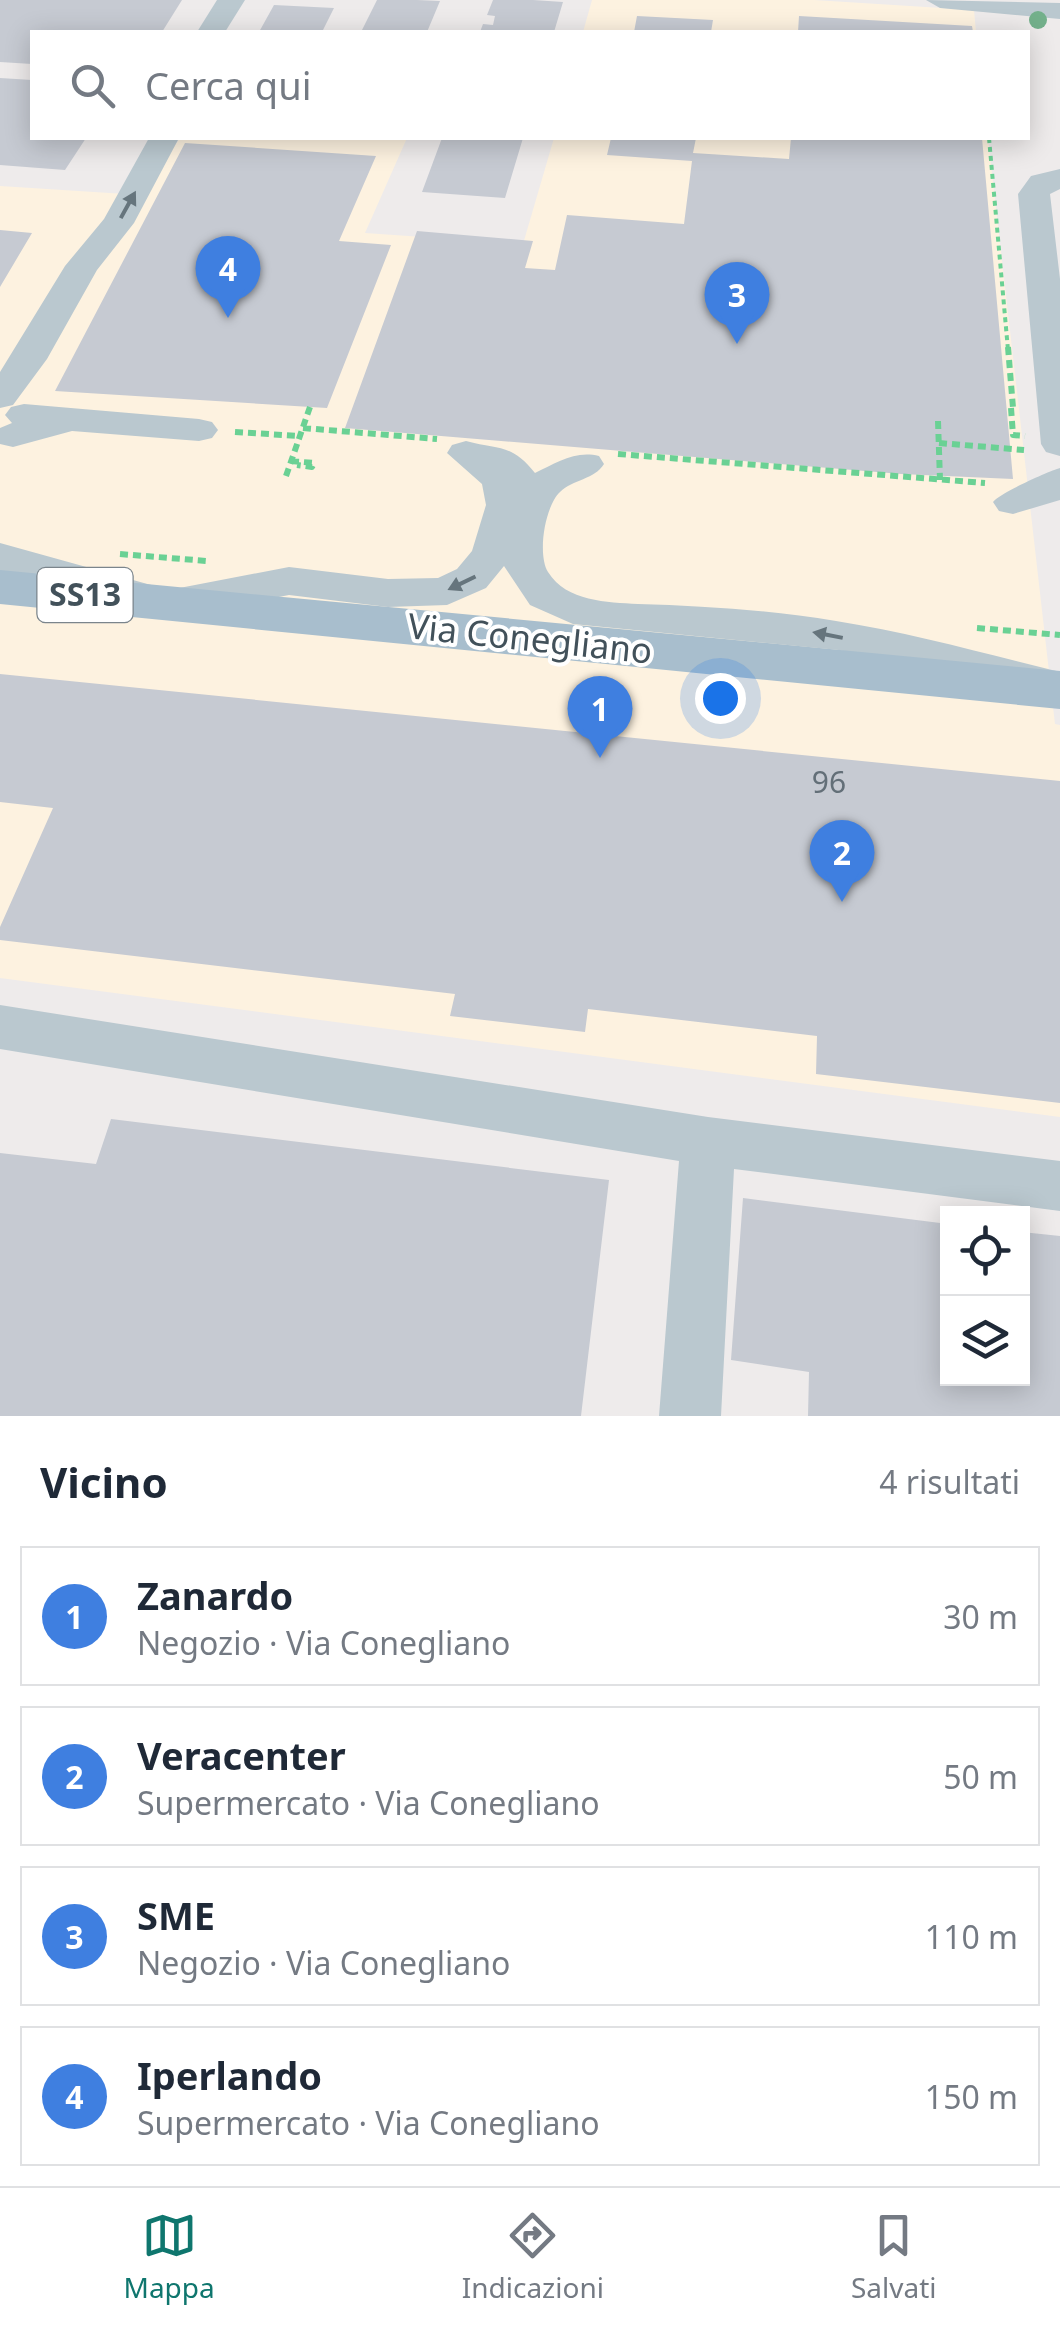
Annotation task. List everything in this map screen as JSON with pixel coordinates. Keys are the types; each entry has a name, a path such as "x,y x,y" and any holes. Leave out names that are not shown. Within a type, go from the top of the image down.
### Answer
{"main road":[{"name":"Via Conegliano","path":"0,587 1060,689"}],"street":[{"path":"212,30 231,0"},
{"path":"940,0 1057,11"},
{"path":"82,266 86,220 133,140"},
{"path":"163,140 118,223 82,266 29,359 8,423 72,420 199,430"},
{"path":"1060,180 1042,183 1034,194 1047,453 1035,496 1013,502 1060,506"},
{"path":"469,450 518,472 532,506"},
{"path":"0,556 169,604 288,581 412,595 454,589 472,580 490,561 498,548 507,508 507,495 495,472 469,450"},
{"path":"593,458 545,484 532,506 521,553 522,567 543,594 571,609 808,631 1060,689"},
{"path":"0,1027 708,1140 1060,1186"},
{"path":"690,1416 708,1140"}],"path":[{"path":"989,140 1014,408 1013,435 1047,453"},
{"path":"286,476 294,463 310,407"},
{"path":"938,422 940,480"},
{"path":"303,428 469,450"},
{"path":"199,430 300,436"},
{"path":"939,443 1047,453"},
{"path":"593,458 989,484"}],"shaded area":[{"path":"592,0 814,0 974,10 976,30 584,30"},
{"path":"179,140 406,140 365,233 523,244 553,140 988,140 1055,724 1060,725 1060,1117 0,978 0,186 141,195"}],"building":[{"path":"0,0 182,0 163,30 30,30 30,64 0,62"},
{"path":"377,0 440,1 428,30 362,30"},
{"path":"493,0 563,2 555,30 481,30 483,24 493,25 495,16 487,15"},
{"path":"274,5 334,8 323,30 260,30"},
{"path":"637,16 713,20 711,30 634,30"},
{"path":"799,16 972,26 973,30 798,30"},
{"path":"0,78 30,80 30,140 85,140 65,170 0,165"},
{"path":"441,140 522,140 505,198 422,192"},
{"path":"611,140 696,140 693,153 789,159 791,140 982,140 1013,479 901,474 345,428 417,231 533,241 525,268 555,270 567,215 684,224 692,161 607,155"},
{"path":"185,143 376,156 339,241 391,245 327,408 55,391"},
{"path":"0,230 32,233 0,287"},
{"path":"0,674 1060,781 1060,1103 816,1074 817,1036 588,1009 585,1032 450,1016 455,994 0,940 0,927 53,808 0,802"},
{"path":"111,1119 609,1180 581,1416 0,1416 0,1153 96,1164"},
{"path":"743,1198 940,1223 940,1386 1030,1386 1030,1233 1060,1236 1060,1416 808,1416 809,1372 731,1360"}],"place":[{"name":"Iperlando","path":"228,318"},
{"name":"SME","path":"737,344"},
{"name":"Zanardo","path":"600,758"},
{"name":"Veracenter","path":"842,902"}]}
